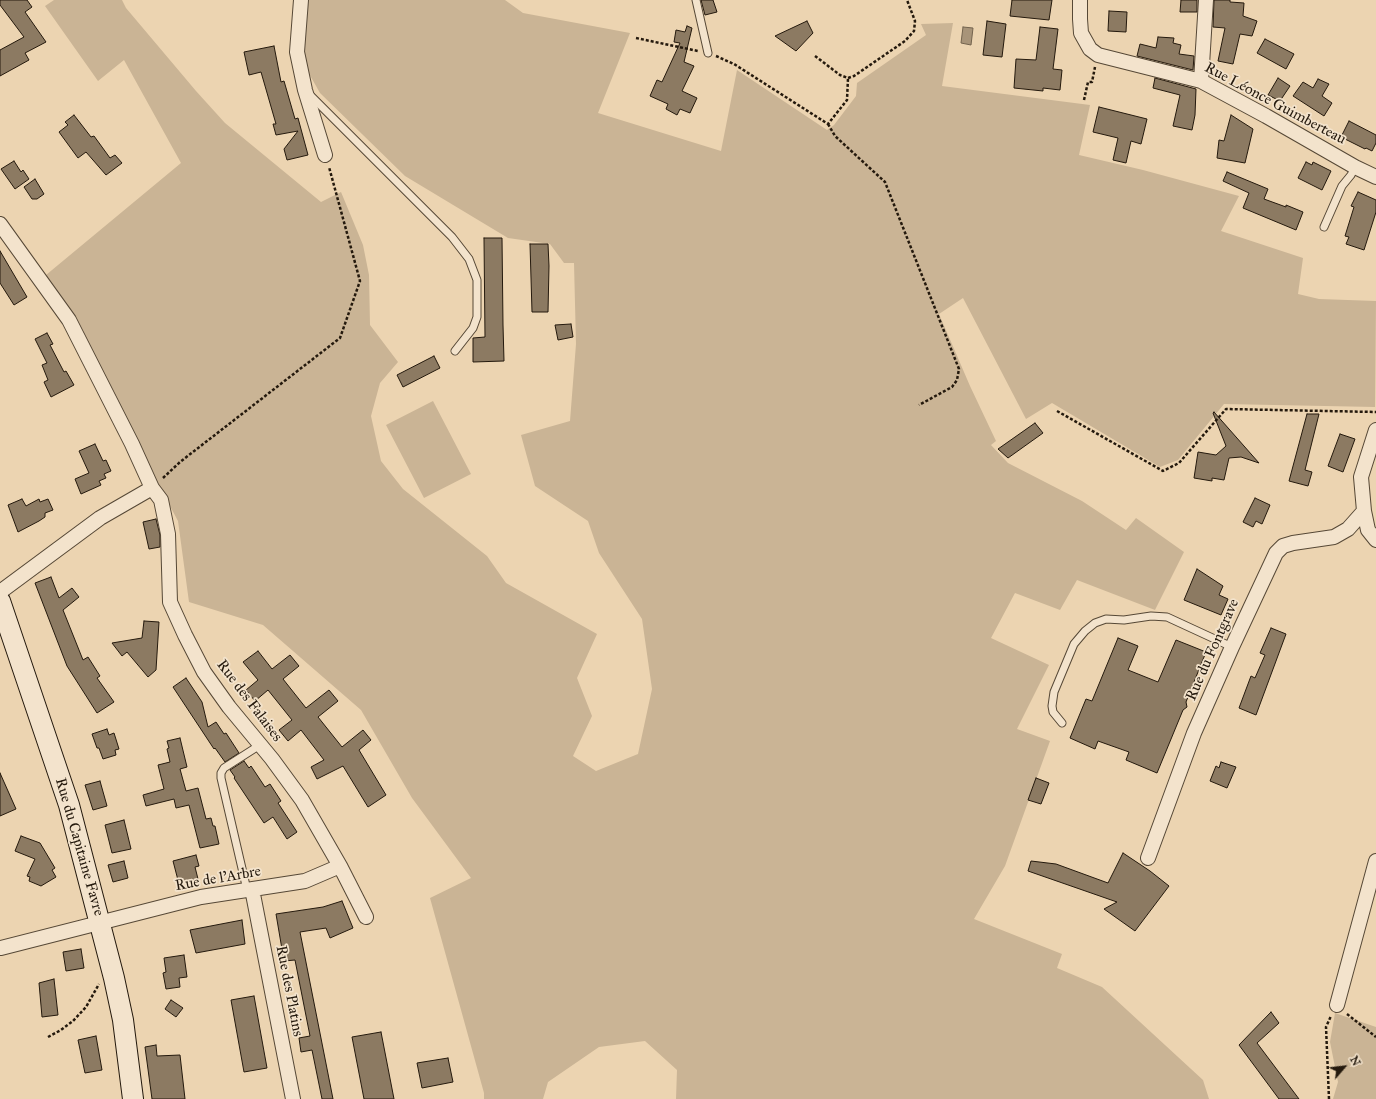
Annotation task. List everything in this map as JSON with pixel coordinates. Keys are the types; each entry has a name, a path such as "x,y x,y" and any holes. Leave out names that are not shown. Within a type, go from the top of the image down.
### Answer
{"street":[{"path":"301,0 297,52 305,90 325,155"},
{"path":"1080,0 1081,33 1090,49 1098,55"},
{"path":"1201,81 1206,0"},
{"name":"Rue Léonce Guimberteau","path":"1098,55 1201,81 1266,116 1355,168 1376,177"},
{"name":"Rue des Falaises","path":"0,224 69,320 132,444 152,488 161,500 168,534 170,602 204,672 229,707 302,800 340,866 366,917"},
{"path":"1376,430 1361,477 1364,511 1368,530 1376,540"},
{"path":"0,592 100,518 152,488"},
{"path":"1364,511 1376,520"},
{"name":"Rue du Fontgrave","path":"1148,858 1194,733 1276,553 1283,546 1293,543 1334,536 1348,529 1364,511"},
{"name":"Rue du Capitaine Favre","path":"0,601 69,804 100,922 122,1020 133,1099"},
{"path":"1337,1006 1376,861"},
{"name":"Rue de l'Arbre","path":"1,948 201,897 305,881 340,866"},
{"name":"Rue des Platins","path":"250,890 293,1099"}],"lane":[{"path":"696,0 708,53"},
{"path":"305,90 452,237 469,259 477,280 477,317 473,328 455,351"},
{"path":"1324,227 1342,186 1355,168"},
{"path":"1062,723 1053,712 1052,706 1054,692 1074,644 1085,631 1095,623 1106,619 1124,620 1152,616 1167,617 1232,647"},
{"path":"250,890 221,778 221,773 224,768 260,745"}],"path":[{"path":"815,56 840,75 848,78 854,76 905,41 914,31 915,21 907,0"},
{"path":"636,38 708,53 734,64 828,124 835,136 885,182 958,369 957,380 952,387 919,405"},
{"path":"1084,100 1088,82 1092,82 1098,55"},
{"path":"828,124 847,100 848,78"},
{"path":"152,488 180,462 340,338 360,281 325,155"},
{"path":"1057,411 1163,471 1179,463 1226,409 1376,412"},
{"path":"48,1036 61,1030 74,1021 86,1007 110,965"},
{"path":"1329,1099 1326,1027 1337,1006 1376,1037"}],"shaded area":[{"path":"54,0 122,0 126,8 225,123 321,202 341,192 363,245 369,275 370,325 398,362 380,383 371,416 381,461 403,489 487,556 506,583 597,634 577,678 592,716 573,756 596,771 638,754 652,689 642,619 599,553 588,521 535,486 521,435 570,421 576,344 574,263 564,263 550,244 508,238 405,176 320,93 307,70 303,43 309,0 505,0 523,13 630,33 598,113 721,151 737,70 827,130 834,125 856,96 857,83 926,35 921,24 953,23 942,86 1090,105 1079,155 1143,170 1239,196 1221,231 1303,258 1298,294 1319,299 1376,301 1375,407 1224,404 1178,460 1160,467 1052,403 1026,419 963,298 939,314 996,441 991,445 1008,463 1082,501 1126,530 1136,518 1184,552 1155,610 1077,580 1060,610 1015,593 991,638 1049,665 1017,729 1050,741 1005,866 974,919 1062,954 1057,968 1102,987 1203,1080 1209,1099 676,1099 677,1070 645,1041 599,1047 548,1082 543,1099 484,1099 484,1093 430,898 471,878 412,798 361,710 263,625 189,602 178,521 46,275 181,163 124,60 98,81 45,6"},
{"path":"963,27 973,28 971,45 961,43"},
{"path":"433,401 471,474 424,498 386,425"},
{"path":"1335,1013 1376,1027 1376,1099 1333,1099 1338,1082 1330,1042"}],"building":[{"path":"0,0 27,0 32,7 25,12 46,42 25,53 29,60 0,76 0,50 24,37 0,5"},
{"path":"701,0 713,0 717,12 705,15"},
{"path":"1012,0 1052,0 1049,20 1010,16"},
{"path":"1181,0 1197,0 1197,12 1180,12"},
{"path":"1214,0 1230,0 1230,2 1244,3 1243,16 1257,21 1252,36 1240,34 1233,64 1218,61 1225,28 1213,27"},
{"path":"1109,11 1127,12 1126,32 1108,31"},
{"path":"807,21 813,33 796,51 775,36"},
{"path":"987,21 1006,24 1002,57 983,55"},
{"path":"687,26 692,28 684,62 694,66 682,91 697,98 690,113 680,109 677,115 666,109 668,104 650,96 657,80 662,82 680,43 674,42 676,30 685,32"},
{"path":"1040,27 1058,29 1053,69 1062,70 1060,90 1043,88 1043,91 1014,88 1016,59 1036,60"},
{"path":"1158,37 1174,38 1173,43 1181,45 1179,54 1194,56 1193,70 1137,56 1140,44 1156,48"},
{"path":"1265,39 1294,54 1286,69 1257,53"},
{"path":"274,46 281,82 284,81 295,119 298,118 308,155 287,160 284,149 298,131 276,135 273,124 276,124 261,72 249,75 244,52"},
{"path":"1155,78 1196,89 1195,115 1192,130 1173,126 1180,95 1153,88"},
{"path":"1278,78 1290,86 1280,101 1268,95"},
{"path":"1318,79 1329,84 1322,96 1332,103 1324,116 1293,96 1303,82 1313,88"},
{"path":"1099,107 1147,119 1141,144 1131,141 1126,163 1113,160 1118,138 1093,132"},
{"path":"74,115 91,137 94,136 110,158 115,155 122,163 106,175 86,152 78,158 59,132 68,125 65,122"},
{"path":"1231,115 1253,129 1245,163 1217,158 1219,140 1224,141"},
{"path":"1349,121 1376,135 1376,143 1372,151 1341,137"},
{"path":"14,161 21,172 23,170 29,179 15,189 1,169"},
{"path":"1306,162 1312,165 1313,162 1331,171 1322,190 1298,178"},
{"path":"1227,172 1268,189 1264,199 1286,207 1286,205 1303,212 1296,230 1243,208 1249,193 1223,181"},
{"path":"35,179 44,194 37,199 32,199 24,187"},
{"path":"1358,192 1376,200 1376,212 1364,250 1346,244 1349,237 1345,236 1354,207 1351,206"},
{"path":"484,238 502,238 504,361 473,362 473,338 485,337"},
{"path":"530,244 548,244 548,312 532,312"},
{"path":"0,251 27,297 14,305 0,283"},
{"path":"571,324 573,337 558,340 555,325"},
{"path":"47,333 53,344 50,345 64,372 66,371 74,385 51,397 44,382 48,380 42,365 47,363 35,339"},
{"path":"434,356 440,368 403,387 397,375"},
{"path":"1214,412 1259,463 1241,457 1229,458 1224,480 1212,478 1212,481 1194,478 1198,452 1216,455 1226,446 1213,413"},
{"path":"1307,414 1319,414 1305,470 1312,472 1308,486 1289,481"},
{"path":"1035,423 1043,433 1008,458 998,449"},
{"path":"1340,434 1355,439 1343,472 1328,466"},
{"path":"95,444 103,461 106,460 111,471 104,474 106,478 99,481 101,485 81,494 75,479 89,473 79,451"},
{"path":"1255,498 1270,505 1262,524 1256,521 1253,527 1243,522"},
{"path":"22,499 26,506 39,499 40,502 48,499 53,510 45,513 45,517 39,521 18,532 8,505"},
{"path":"156,519 160,535 160,547 149,549 143,522"},
{"path":"1197,569 1223,586 1219,595 1228,599 1221,615 1184,600"},
{"path":"51,577 59,598 72,588 79,597 63,610 83,660 88,657 100,676 97,678 114,702 97,713 67,666 35,583"},
{"path":"144,621 159,622 156,670 148,677 127,652 122,656 112,643 142,638"},
{"path":"1271,628 1286,634 1256,715 1239,708 1251,676 1255,678 1265,655 1260,653"},
{"path":"1118,638 1138,646 1128,670 1158,682 1176,640 1206,652 1186,702 1187,707 1183,710 1157,773 1126,760 1129,752 1098,741 1095,749 1070,738 1086,699 1092,701"},
{"path":"258,651 272,669 290,655 299,666 283,679 306,708 329,690 338,701 318,717 342,747 363,730 371,740 359,750 386,795 368,807 343,766 317,779 311,767 324,760 301,730 288,741 279,730 292,720 268,690 255,701 246,690 258,680 243,662"},
{"path":"186,678 202,702 208,727 216,722 224,734 226,733 239,753 225,762 215,748 214,749 173,687"},
{"path":"107,729 109,735 114,733 119,749 115,750 116,755 103,759 92,734"},
{"path":"180,738 187,767 180,769 186,791 198,788 206,819 211,818 213,826 215,826 219,844 200,848 189,805 176,808 174,799 146,806 143,795 164,789 158,765 170,762 167,741"},
{"path":"244,761 249,768 251,766 265,787 270,784 281,801 278,803 297,832 287,839 273,817 264,823 234,778 235,777 230,770"},
{"path":"1221,762 1236,767 1227,788 1210,781 1216,766 1219,768"},
{"path":"0,773 16,809 0,816"},
{"path":"1036,778 1049,783 1041,804 1028,800"},
{"path":"100,781 107,806 93,810 85,785"},
{"path":"124,820 131,849 112,853 105,825"},
{"path":"21,836 40,843 55,868 52,870 56,877 41,886 29,881 30,877 27,876 35,859 15,851"},
{"path":"1123,853 1169,886 1135,931 1104,909 1117,902 1028,871 1031,861 1056,864 1108,883"},
{"path":"196,855 199,866 195,867 198,879 179,884 173,861"},
{"path":"124,861 128,878 113,882 108,865"},
{"path":"342,901 353,928 330,938 326,928 300,932 333,1099 322,1099 312,1050 301,1052 299,1038 310,1036 295,960 284,961 276,914 323,907"},
{"path":"242,920 245,944 196,953 190,930"},
{"path":"81,949 84,968 66,971 63,952"},
{"path":"184,955 187,977 179,978 180,987 166,989 163,973 166,972 164,958"},
{"path":"54,979 58,1015 42,1017 39,983"},
{"path":"254,996 267,1068 244,1072 231,1000"},
{"path":"171,1000 183,1008 176,1017 165,1009"},
{"path":"1271,1012 1279,1023 1257,1043 1299,1099 1279,1099 1239,1045"},
{"path":"381,1032 394,1099 364,1099 352,1037"},
{"path":"96,1036 102,1070 85,1073 78,1040"},
{"path":"156,1045 157,1056 180,1055 185,1099 152,1099 145,1047"},
{"path":"448,1058 453,1082 422,1088 417,1063"}]}
